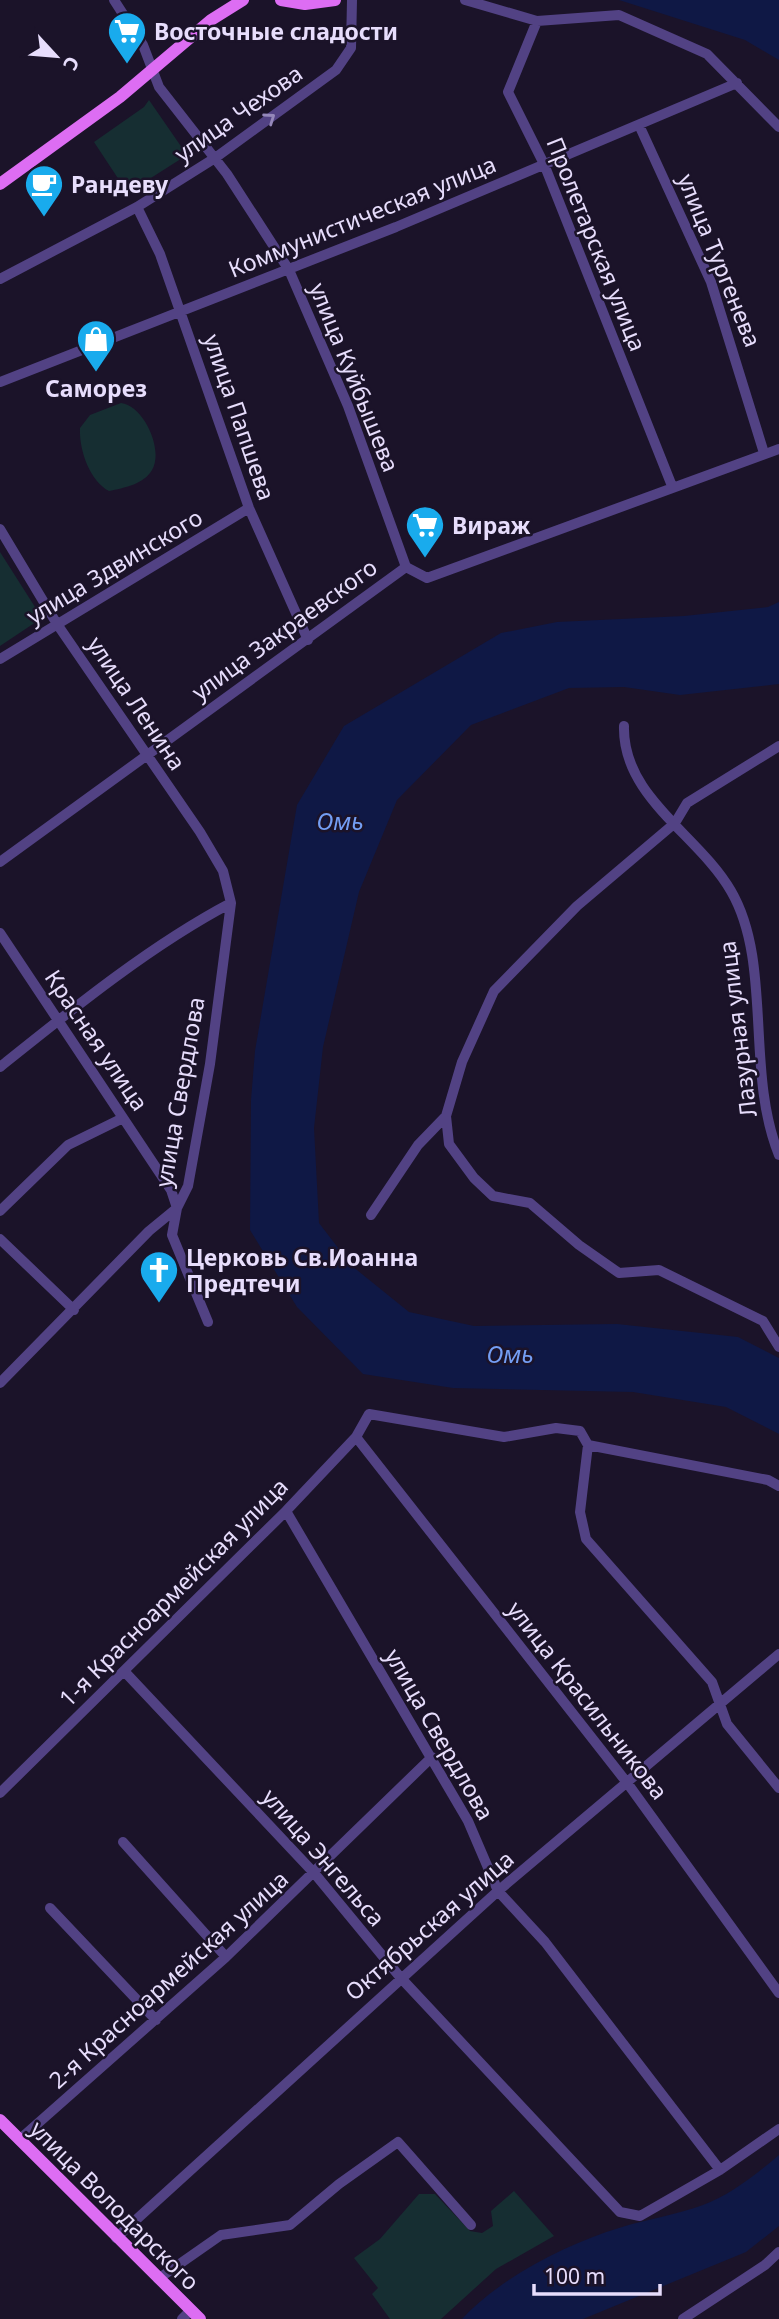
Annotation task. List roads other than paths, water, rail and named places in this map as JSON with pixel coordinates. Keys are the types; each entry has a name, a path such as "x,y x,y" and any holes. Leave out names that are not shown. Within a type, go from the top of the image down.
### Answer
{"main road":[{"path":"0,184 153,70 211,20 243,0"},
{"path":"281,0 305,4 335,0"},
{"name":"улица Володарского","path":"0,2120 158,2279 191,2316"}],"street":[{"name":"улица Куйбышева","path":"114,0 143,45 159,87 215,159 289,270 348,406 406,567"},
{"name":"улица Чехова","path":"0,279 136,207 215,159 346,60 351,48 352,0"},
{"path":"465,0 537,21 619,15 707,54 779,127"},
{"name":"Пролетарская улица","path":"537,21 508,92 544,164 672,486"},
{"name":"Коммунистическая улица","path":"0,382 289,270 737,83"},
{"name":"улица Тургенева","path":"639,125 711,282 764,453"},
{"name":"улица Папшева","path":"136,207 160,254 249,508 308,640"},
{"name":"улица Закраевского","path":"0,862 406,567 427,578 779,449"},
{"name":"улица Здвинского","path":"0,659 249,508"},
{"name":"улица Ленина","path":"0,529 57,624 200,832 223,871 231,903"},
{"name":"Лазурная улица","path":"624,726 624,749 653,802 675,823 730,889 745,920 752,949 763,1088 779,1155"},
{"path":"779,746 687,803 675,823 577,906 494,991 463,1062 446,1116 449,1144 474,1178 493,1196 530,1203 579,1245 620,1273 643,1269 659,1270 763,1321 779,1347"},
{"path":"0,1067 58,1021 203,918 231,903"},
{"name":"улица Свердлова","path":"208,1322 172,1235 177,1208 188,1186 209,1064 231,903"},
{"name":"Красная улица","path":"0,933 171,1190 177,1208"},
{"path":"371,1215 418,1145 446,1116"},
{"path":"0,1211 68,1145 123,1118"},
{"path":"0,1383 149,1231 177,1208"},
{"path":"0,1239 74,1310"},
{"name":"1-я Красноармейская улица","path":"0,1793 286,1511 356,1437 369,1415 504,1437 556,1428 580,1431 588,1446"},
{"name":"улица Красильникова","path":"356,1437 628,1784 779,1993"},
{"path":"779,1486 768,1480 588,1446 580,1512 586,1539 712,1682 722,1702 727,1724 779,1788"},
{"name":"улица Свердлова","path":"286,1511 468,1821 498,1891 545,1942 720,2170"},
{"name":"Октябрьская улица","path":"116,2238 400,1977 498,1891 722,1702 777,1659"},
{"name":"улица Энгельса","path":"124,1671 315,1874 400,1977 620,2212 640,2216 720,2170"},
{"name":"2-я Красноармейская улица","path":"19,2140 226,1957 315,1874 432,1758"},
{"path":"122,1842 226,1957"},
{"path":"50,1908 156,2020"},
{"path":"720,2170 779,2129"},
{"path":"158,2279 221,2235 290,2225 339,2184 398,2142 471,2225"},
{"path":"683,2319 765,2265 779,2252"}],"water":[{"path":"619,0 779,0 779,60 745,40"},
{"name":"Омь","path":"779,602 779,684 680,695 624,687 569,688 471,725 397,800 359,892 323,1047 314,1128 319,1223 352,1266 409,1312 474,1326 617,1324 738,1337 779,1358 779,1434 726,1407 633,1392 453,1388 363,1374 297,1307 250,1230 251,1100 255,1051 297,805 344,726 501,633 557,622 684,616 768,607"},
{"path":"779,2155 779,2226 746,2252 583,2319 462,2319 514,2276 556,2253 619,2228 713,2201 743,2183"}],"place":[{"name":"Восточные сладости","path":"127,65"},
{"name":"Рандеву","path":"44,218"},
{"name":"Саморез","path":"96,373"},
{"name":"Вираж","path":"425,559"},
{"name":"Церковь Св.Иоанна Предтечи","path":"159,1304"}]}
